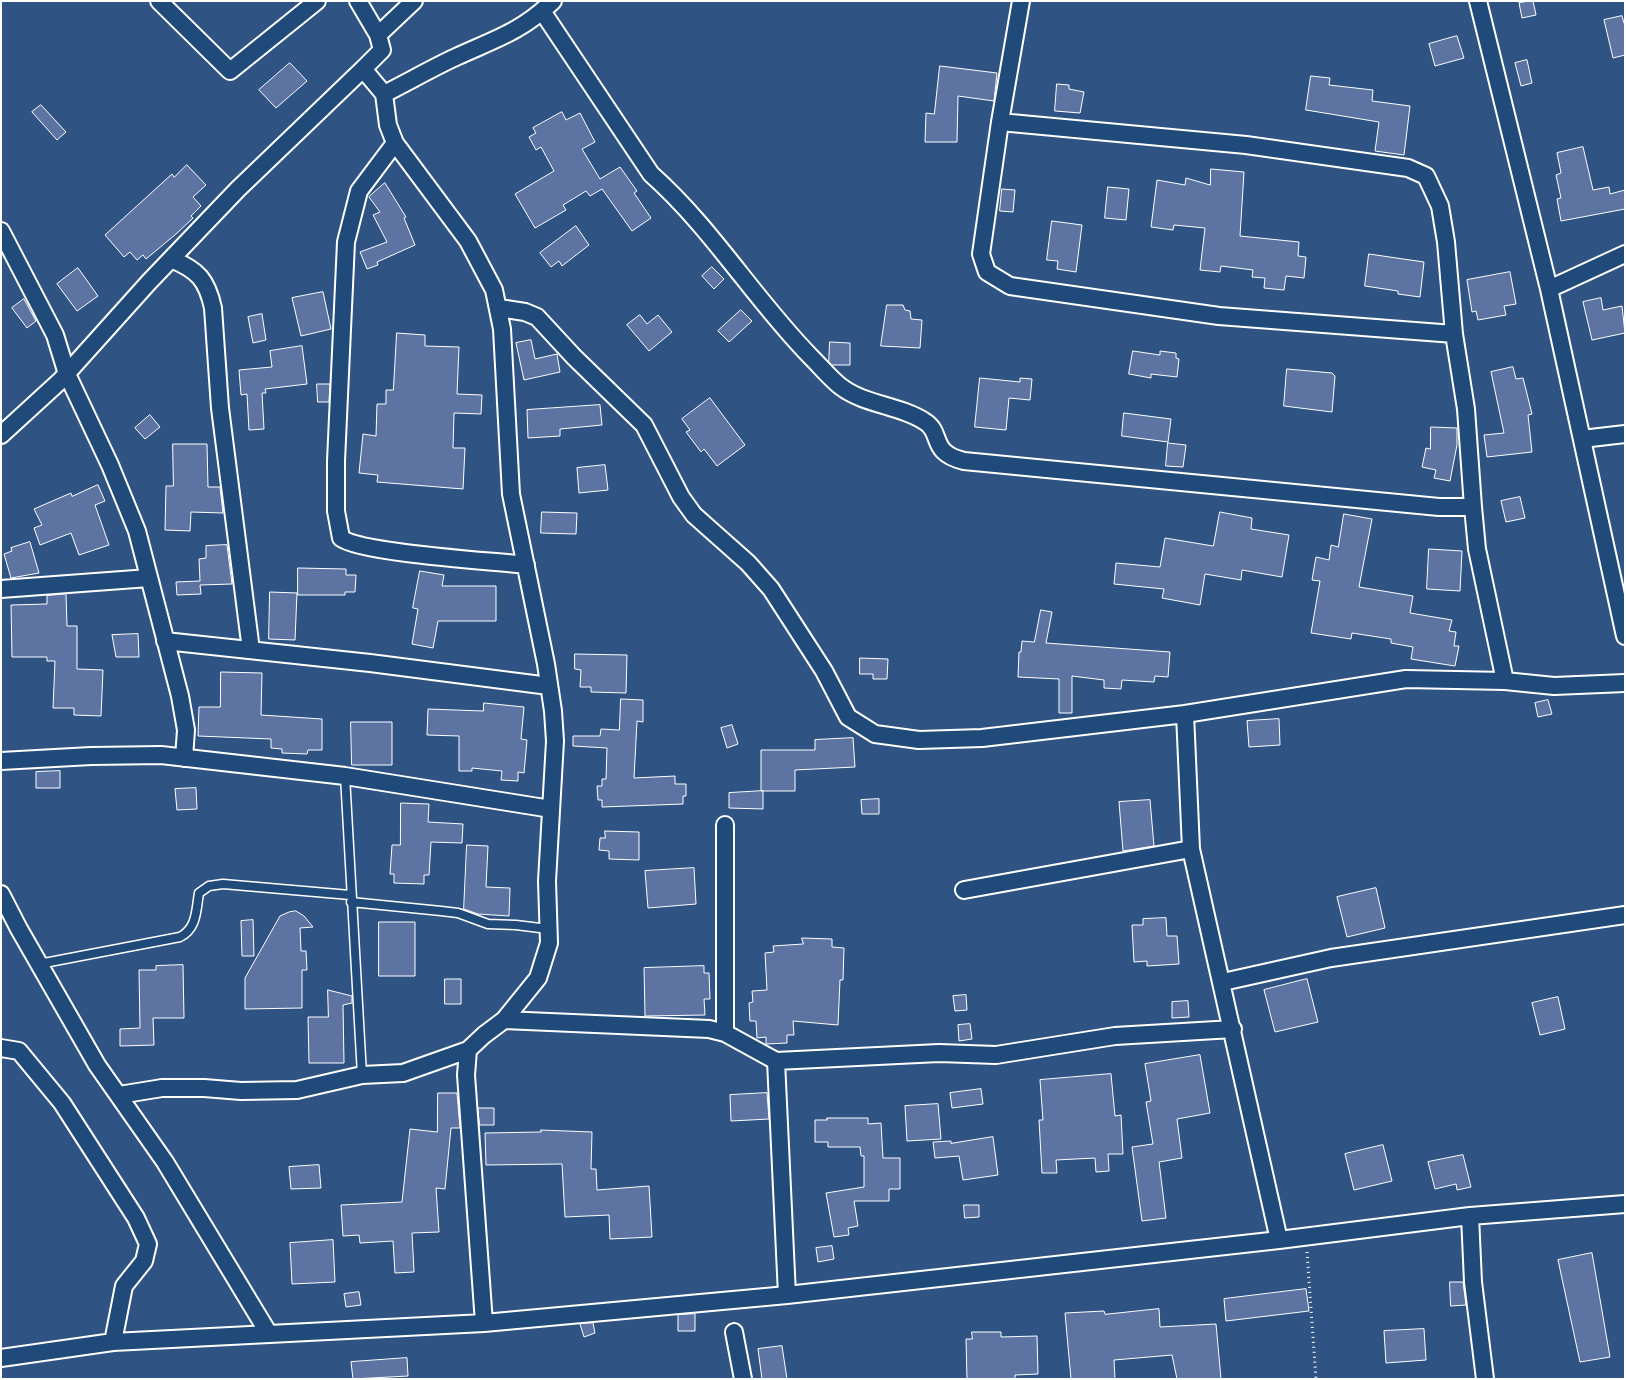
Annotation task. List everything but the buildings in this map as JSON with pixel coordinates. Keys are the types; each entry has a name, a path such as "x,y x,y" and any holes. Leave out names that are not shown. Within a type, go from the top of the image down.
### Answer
{"street":[{"path":"159,1 230,71 317,1"},
{"path":"1,436 67,374 171,259 238,189 382,50 378,35 358,1"},
{"path":"378,35 414,1"},
{"path":"1021,1 1000,122 981,254 987,272 1010,286 1218,316 1454,334"},
{"path":"1478,1 1549,289 1625,636"},
{"path":"384,94 456,57 504,37 548,6 651,174 675,195 792,338 841,387 865,399 912,413 929,424 942,451 949,457 1040,470 1439,507 1472,507"},
{"path":"119,1095 162,1088 204,1088 241,1091 297,1090 362,1075 403,1073 468,1050 504,1020 538,978 549,943 547,881 555,741 549,686 509,477 499,308 494,290 468,241 395,143 388,125 384,94 363,70"},
{"path":"1000,122 1246,145 1408,168 1426,176 1440,206 1446,242 1454,334 1466,409 1472,507 1477,549 1505,681"},
{"path":"395,143 359,191 346,242 336,461 336,511 340,538 347,544 375,549 526,565"},
{"path":"1,231 55,335 67,374 137,530 180,696 186,730 184,758"},
{"path":"1549,289 1625,254"},
{"path":"171,259 188,266 197,273 210,294 213,308 220,408 250,650"},
{"path":"499,308 525,312 537,317 574,357 644,425 680,497 694,516 748,563 771,589 824,671 848,717 875,734 919,740 982,738 1185,714 1406,679 1505,681 1554,686 1625,683"},
{"path":"1582,439 1625,434"},
{"path":"1,589 149,578"},
{"path":"165,641 549,686"},
{"path":"1185,714 1192,848 1279,1240"},
{"path":"1,761 91,756 161,755 345,776 551,808"},
{"path":"725,825 725,1033"},
{"path":"964,890 1192,848"},
{"path":"1,894 97,1065 164,1162 269,1334"},
{"path":"1222,982 1330,958 1625,916"},
{"path":"504,1020 710,1029 725,1033 776,1061 939,1053 996,1055 1115,1036 1233,1029"},
{"path":"1,1048 18,1051 62,1104 136,1218 148,1244 144,1261 124,1286 113,1342"},
{"path":"468,1050 466,1075 484,1323"},
{"path":"776,1061 787,1295"},
{"path":"1,1358 113,1342 484,1323 787,1295 1279,1240 1306,1235 1470,1216 1625,1204"},
{"path":"1470,1216 1473,1282 1484,1379"},
{"path":"734,1332 743,1379"}],"lane":[{"path":"345,776 362,1075"},
{"path":"39,964 180,937 189,932 194,923 199,893 209,886 223,884 441,910 458,913 488,924 548,929"}],"path":[{"path":"1306,1235 1316,1379"}]}
